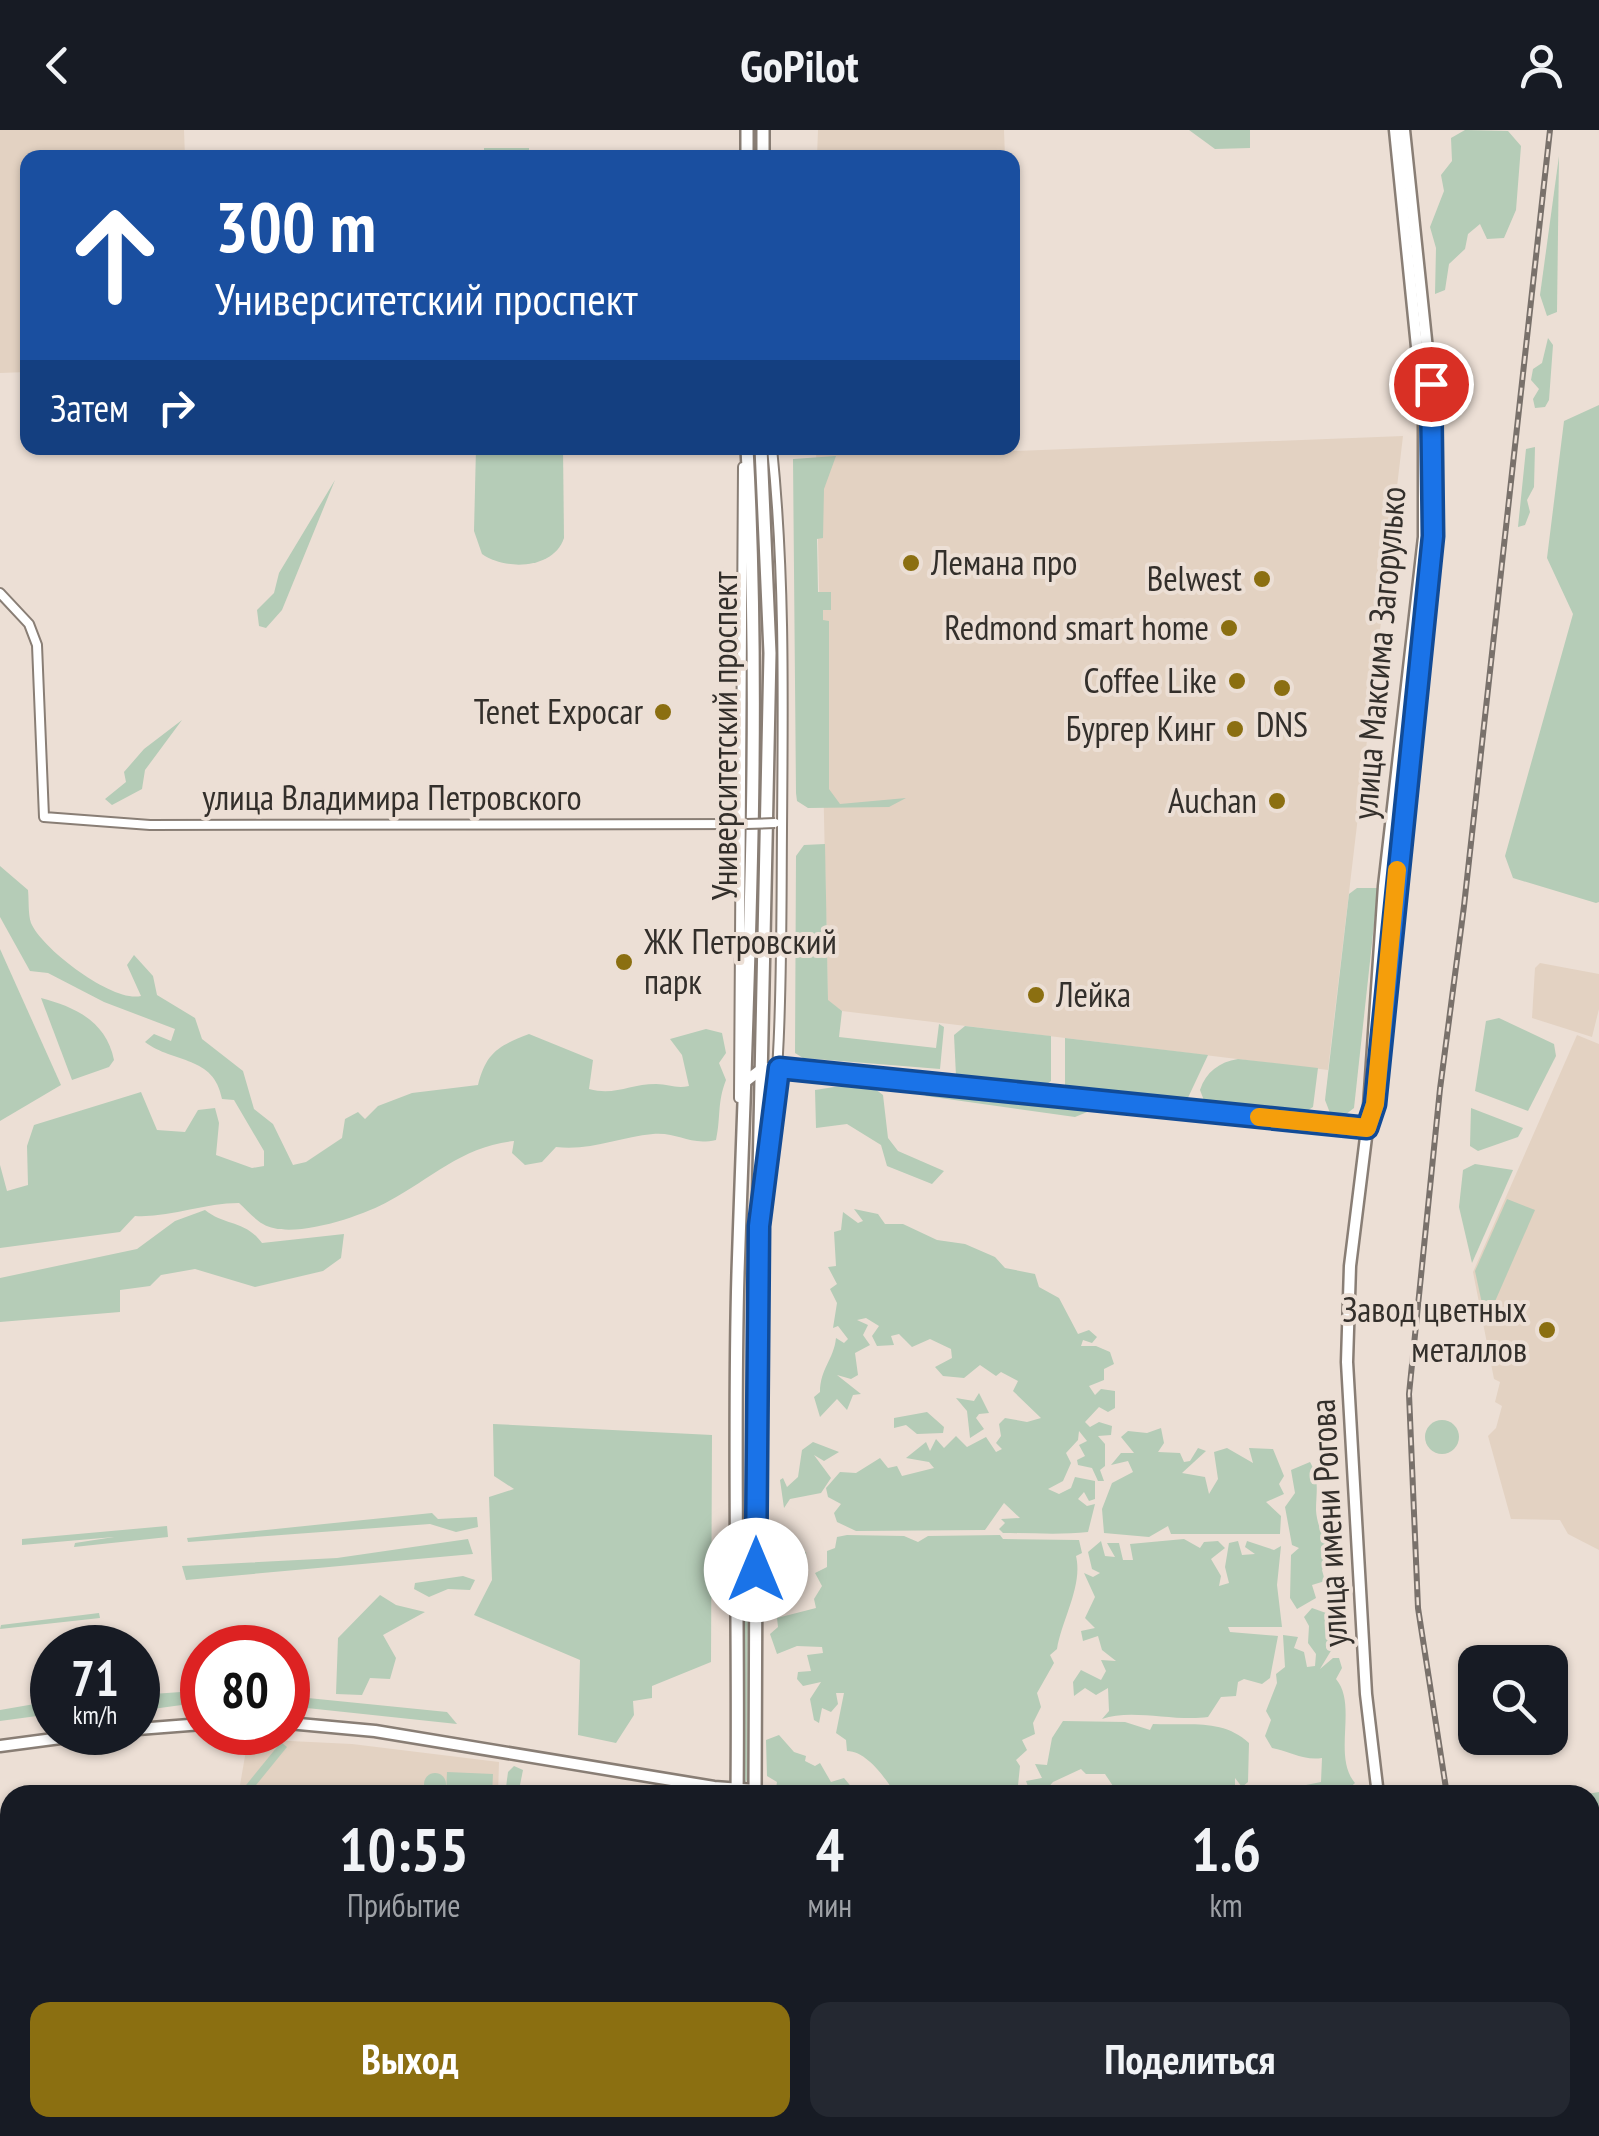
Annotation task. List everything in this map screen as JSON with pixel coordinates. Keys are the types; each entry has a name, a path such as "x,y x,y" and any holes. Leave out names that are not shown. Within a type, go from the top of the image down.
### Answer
{"highway":[{"name":"Университетский проспект","path":"738,1276 746,1081 754,602 745,455"},
{"name":"Университетский проспект","path":"759,1226 770,654 768,455"},
{"path":"756,1785 759,1226"},
{"path":"737,1785 738,1276"}],"main road":[{"name":"улица Максима Загорулько","path":"1367,1124 1384,886 1424,537 1424,416 1395,130"},
{"name":"улица Максима Загорулько","path":"1367,1124 1375,1104 1433,536 1434,416 1404,130"},
{"path":"746,1081 763,1068 779,1068 1367,1124"},
{"name":"улица имени Рогова","path":"1367,1124 1350,1266 1347,1362 1366,1694 1377,1785"},
{"path":"310,1725 695,1785"},
{"path":"0,1746 30,1742"}],"street":[{"name":"Университетский проспект","path":"738,1276 745,455"},
{"name":"Университетский проспект","path":"759,1226 779,1068 783,568 769,455"},
{"name":"улица Владимира Петровского","path":"0,593 29,624 38,645 44,817 150,825 779,823"}],"shaded area":[{"path":"0,130 184,130 185,150 20,150 20,372 0,373"},
{"path":"818,130 1004,130 1005,150 817,150"},
{"path":"1403,436 1328,1070 842,1011 828,1001 816,455 1020,455 1020,451"},
{"path":"1540,963 1599,974 1599,1009 1592,1037 1532,1018 1535,968"},
{"path":"1577,1035 1599,1044 1599,1550 1568,1534 1560,1520 1511,1519 1488,1436 1496,1428 1502,1406 1495,1402 1500,1382 1494,1379 1473,1272"},
{"path":"310,1742 499,1762 498,1785 240,1785 245,1755 310,1755"}],"green space":[{"path":"1189,130 1250,130 1250,148 1215,149"},
{"path":"1465,130 1508,131 1521,146 1516,210 1504,238 1487,239 1480,224 1468,234 1465,249 1449,264 1445,290 1435,294 1436,248 1430,227 1444,191 1441,175 1452,161 1451,138"},
{"path":"484,148 529,148 529,150"},
{"path":"1559,156 1557,312 1547,316 1540,295"},
{"path":"1548,338 1553,345 1549,400 1545,407 1535,408 1533,399 1539,389 1531,380 1533,369 1542,363"},
{"path":"1599,405 1596,903 1513,878 1505,856 1573,614 1547,558 1564,421"},
{"path":"1535,447 1534,487 1527,500 1530,512 1525,525 1518,527 1526,449"},
{"path":"476,455 563,455 564,538 550,556 528,564 504,563 482,554 474,531"},
{"path":"836,456 824,489 823,538 817,539 818,592 831,592 831,610 823,610 823,620 829,621 829,789 840,804 906,798 889,807 808,808 797,801 793,459"},
{"path":"335,480 282,610 266,628 259,626 257,610 274,593 279,573"},
{"path":"182,720 145,770 142,789 112,805 105,799 126,782 124,772 144,749"},
{"path":"825,844 828,1000 842,1011 839,1037 936,1048 939,1024 944,1027 940,1069 803,1058 795,1053 796,856 804,845"},
{"path":"0,866 28,890 30,919 38,934 80,972 114,991 141,996 127,965 134,955 153,976 157,995 195,1018 202,1039 243,1071 254,1109 273,1124 293,1165 306,1162 342,1138 345,1119 358,1112 365,1119 378,1106 412,1093 478,1085 495,1052 529,1034 593,1060 589,1089 607,1091 661,1084 689,1086 682,1055 670,1039 706,1029 722,1033 726,1053 719,1063 726,1080 716,1140 662,1134 581,1147 556,1147 542,1162 525,1165 512,1153 514,1141 463,1156 377,1207 308,1228 275,1229 260,1222 239,1203 135,1216 120,1232 0,1248 0,1165 7,1191 28,1185 27,1146 34,1125 141,1092 157,1130 185,1132 198,1110 215,1108 219,1123 216,1155 252,1168 264,1166 264,1151 234,1100 222,1099 211,1075 202,1067 145,1042 154,1034 171,1041 175,1029 104,1002 48,973 30,971 0,917"},
{"path":"1357,888 1378,888 1354,1108 1341,1118 1330,1113 1325,1100 1349,894"},
{"path":"0,949 61,1085 0,1121"},
{"path":"41,998 77,1011 96,1026 110,1047 114,1060 109,1067 72,1080"},
{"path":"1499,1018 1554,1044 1556,1056 1528,1111 1475,1091 1486,1021"},
{"path":"965,1026 1051,1036 1051,1081 1044,1086 956,1076 954,1035"},
{"path":"1065,1038 1208,1055 1186,1102 1065,1086"},
{"path":"1238,1059 1318,1068 1313,1107 1296,1118 1295,1114 1205,1103 1200,1090 1206,1078 1219,1065"},
{"path":"866,1082 883,1095 888,1138 898,1151 944,1171 932,1184 887,1166 881,1145 847,1124 816,1128 815,1090"},
{"path":"921,1090 1092,1110 1075,1117 926,1096"},
{"path":"1471,1108 1523,1128 1518,1137 1478,1151 1470,1146"},
{"path":"1475,1164 1513,1170 1472,1263 1459,1207 1463,1170"},
{"path":"1507,1199 1535,1210 1486,1322 1475,1271"},
{"path":"854,1209 878,1214 885,1224 903,1224 937,1240 965,1244 995,1257 1005,1268 1035,1274 1039,1287 1059,1298 1078,1334 1089,1330 1097,1337 1092,1343 1083,1340 1081,1346 1096,1346 1110,1352 1114,1364 1104,1369 1104,1380 1089,1386 1095,1395 1101,1389 1115,1391 1115,1408 1108,1412 1099,1407 1085,1422 1090,1427 1099,1422 1112,1426 1111,1435 1098,1436 1105,1444 1105,1466 1100,1470 1104,1481 1098,1481 1092,1468 1078,1465 1077,1460 1085,1456 1079,1445 1087,1441 1079,1431 1078,1440 1066,1453 1071,1463 1063,1481 1048,1489 1059,1494 1071,1488 1075,1477 1095,1481 1095,1499 1089,1501 1084,1492 1078,1499 1087,1506 1095,1504 1088,1532 1003,1533 999,1529 1005,1523 1001,1519 1020,1518 1004,1503 985,1530 856,1531 837,1522 834,1513 841,1504 828,1497 826,1488 840,1472 856,1473 880,1458 888,1468 897,1466 902,1476 934,1468 929,1462 906,1458 926,1442 930,1451 936,1439 944,1448 956,1436 967,1447 986,1437 996,1452 1002,1449 996,1443 1001,1436 999,1424 1005,1418 1027,1422 1041,1418 1013,1391 1018,1381 1001,1372 996,1376 980,1365 964,1378 943,1376 935,1367 952,1358 951,1349 930,1339 912,1347 899,1334 891,1336 894,1345 877,1346 872,1336 879,1326 866,1318 857,1320 868,1325 863,1335 870,1345 855,1353 858,1375 851,1379 837,1375 861,1394 853,1395 847,1410 837,1399 820,1417 814,1397 820,1392 836,1338 844,1343 848,1339 838,1326 833,1328 837,1303 830,1289 837,1284 828,1267 836,1266 834,1232 841,1230 843,1212 858,1223 863,1221"},
{"path":"205,1210 249,1230 262,1243 344,1234 341,1258 323,1271 255,1287 195,1269 161,1275 150,1286 120,1290 120,1312 0,1322 0,1278 137,1249 175,1221"},
{"path":"750,1226 747,1780 743,1785 747,1234"},
{"path":"979,1393 989,1413 979,1414 976,1418 984,1429 970,1438 967,1411 956,1398 974,1401"},
{"path":"927,1412 944,1427 943,1433 917,1434 906,1425 894,1428 894,1418"},
{"path":"1442,1420 1454,1425 1459,1437 1454,1449 1442,1454 1430,1449 1425,1437 1430,1425"},
{"path":"493,1424 712,1435 711,1662 652,1686 652,1698 633,1701 634,1715 616,1743 578,1735 580,1660 474,1615 492,1580 489,1497 514,1489 494,1476"},
{"path":"1161,1428 1164,1443 1158,1452 1180,1453 1184,1462 1190,1461 1198,1448 1206,1451 1182,1473 1205,1477 1209,1494 1218,1479 1214,1452 1227,1448 1253,1463 1249,1448 1273,1449 1284,1476 1279,1484 1284,1494 1266,1502 1281,1516 1280,1534 1171,1534 1168,1526 1149,1537 1104,1533 1102,1509 1112,1483 1133,1472 1128,1461 1111,1465 1121,1453 1134,1453 1121,1437 1128,1431 1147,1433"},
{"path":"813,1442 839,1452 824,1461 814,1455 831,1478 821,1493 790,1499 784,1508 780,1480 783,1478 787,1487 798,1477 802,1450"},
{"path":"1310,1462 1316,1480 1317,1517 1331,1558 1322,1570 1325,1581 1312,1585 1316,1598 1297,1609 1290,1598 1291,1555 1299,1548 1292,1545 1285,1507 1295,1493 1291,1470"},
{"path":"432,1513 438,1519 477,1517 478,1527 456,1532 430,1524 188,1542 187,1538"},
{"path":"167,1526 168,1537 74,1547 75,1543 114,1537 22,1545 22,1539"},
{"path":"1000,1535 1003,1539 1079,1540 1082,1553 1076,1556 1074,1591 1057,1649 1050,1655 1054,1663 1037,1693 1041,1707 1033,1723 1035,1734 1022,1740 1027,1750 1016,1760 1020,1766 1018,1785 890,1785 870,1761 847,1751 846,1740 836,1733 844,1693 836,1693 838,1704 831,1712 822,1708 819,1723 814,1720 810,1699 821,1682 803,1686 797,1679 798,1672 811,1671 807,1655 823,1653 822,1647 797,1646 777,1654 770,1634 778,1627 777,1618 816,1608 814,1599 822,1586 815,1573 827,1567 827,1551 835,1548 837,1537 904,1536 918,1542 928,1536"},
{"path":"468,1539 473,1554 186,1580 182,1566 337,1558"},
{"path":"1184,1539 1200,1548 1204,1542 1218,1541 1225,1548 1211,1559 1221,1576 1219,1586 1229,1583 1225,1567 1229,1543 1238,1541 1242,1555 1255,1554 1245,1547 1247,1541 1274,1550 1281,1546 1277,1585 1282,1627 1228,1627 1230,1632 1278,1636 1270,1678 1262,1684 1244,1679 1238,1682 1236,1696 1221,1697 1208,1717 1126,1715 1102,1719 1109,1711 1108,1688 1096,1695 1085,1688 1074,1696 1073,1682 1081,1670 1101,1680 1106,1671 1101,1660 1116,1661 1102,1650 1098,1636 1083,1641 1081,1631 1095,1628 1085,1618 1095,1597 1084,1573 1093,1577 1100,1573 1092,1569 1088,1552 1101,1541 1105,1556 1115,1557 1107,1543 1119,1543 1123,1560 1133,1560 1130,1544"},
{"path":"806,1552 807,1564 800,1574 780,1576 787,1555 797,1561 798,1554"},
{"path":"463,1576 475,1580 470,1590 448,1589 429,1597 414,1589 415,1583"},
{"path":"380,1595 396,1605 425,1612 383,1635 396,1658 390,1679 370,1678 362,1695 336,1694 338,1638"},
{"path":"1312,1608 1340,1618 1340,1632 1333,1635 1332,1649 1320,1669 1333,1658 1339,1658 1342,1668 1336,1679 1345,1702 1345,1759 1353,1785 1306,1785 1321,1782 1322,1758 1272,1748 1265,1736 1271,1720 1266,1711 1277,1683 1276,1674 1285,1667 1283,1635 1298,1637 1294,1648 1304,1652 1307,1667 1315,1666 1316,1654 1308,1643 1309,1626 1304,1617"},
{"path":"99,1613 100,1618 0,1629 1,1625"},
{"path":"180,1692 180,1705 160,1708 160,1693"},
{"path":"310,1698 447,1712 457,1724 310,1708"},
{"path":"30,1705 30,1717 0,1721 0,1710"},
{"path":"1063,1721 1125,1722 1150,1730 1153,1724 1216,1727 1249,1743 1248,1782 1240,1785 1235,1778 1235,1785 1112,1785 1105,1774 1086,1774 1081,1769 1050,1785 1028,1785 1026,1781 1042,1778 1035,1764 1047,1765 1052,1738"},
{"path":"779,1735 794,1752 806,1756 805,1761 815,1766 820,1763 831,1782 844,1778 850,1785 776,1785 767,1776 766,1740"},
{"path":"270,1755 280,1755 256,1785 246,1785"},
{"path":"514,1766 523,1770 520,1785 506,1785 508,1772"},
{"path":"447,1772 493,1774 492,1785 446,1785"},
{"path":"435,1773 446,1785 424,1784 427,1776"}],"railway":[{"path":"1445,1785 1418,1608 1409,1394 1440,1089 1550,130"}],"slow traffic":[{"path":"1259,1117 1367,1128 1375,1104 1397,870"}],"place":[{"name":"Лемана про","path":"911,563"},
{"name":"Belwest","path":"1262,579"},
{"name":"Redmond smart home","path":"1229,628"},
{"name":"Coffee Like","path":"1237,681"},
{"name":"DNS","path":"1282,688"},
{"name":"Tenet Expocar","path":"663,712"},
{"name":"Бургер Кинг","path":"1235,729"},
{"name":"Auchan","path":"1277,801"},
{"name":"ЖК Петровский парк","path":"624,962"},
{"name":"Лейка","path":"1036,995"},
{"name":"Завод цветных металлов","path":"1547,1330"}],"route":[{"path":"756,1570 759,1226 779,1068 1367,1128 1375,1104 1433,536 1431,384"}]}
